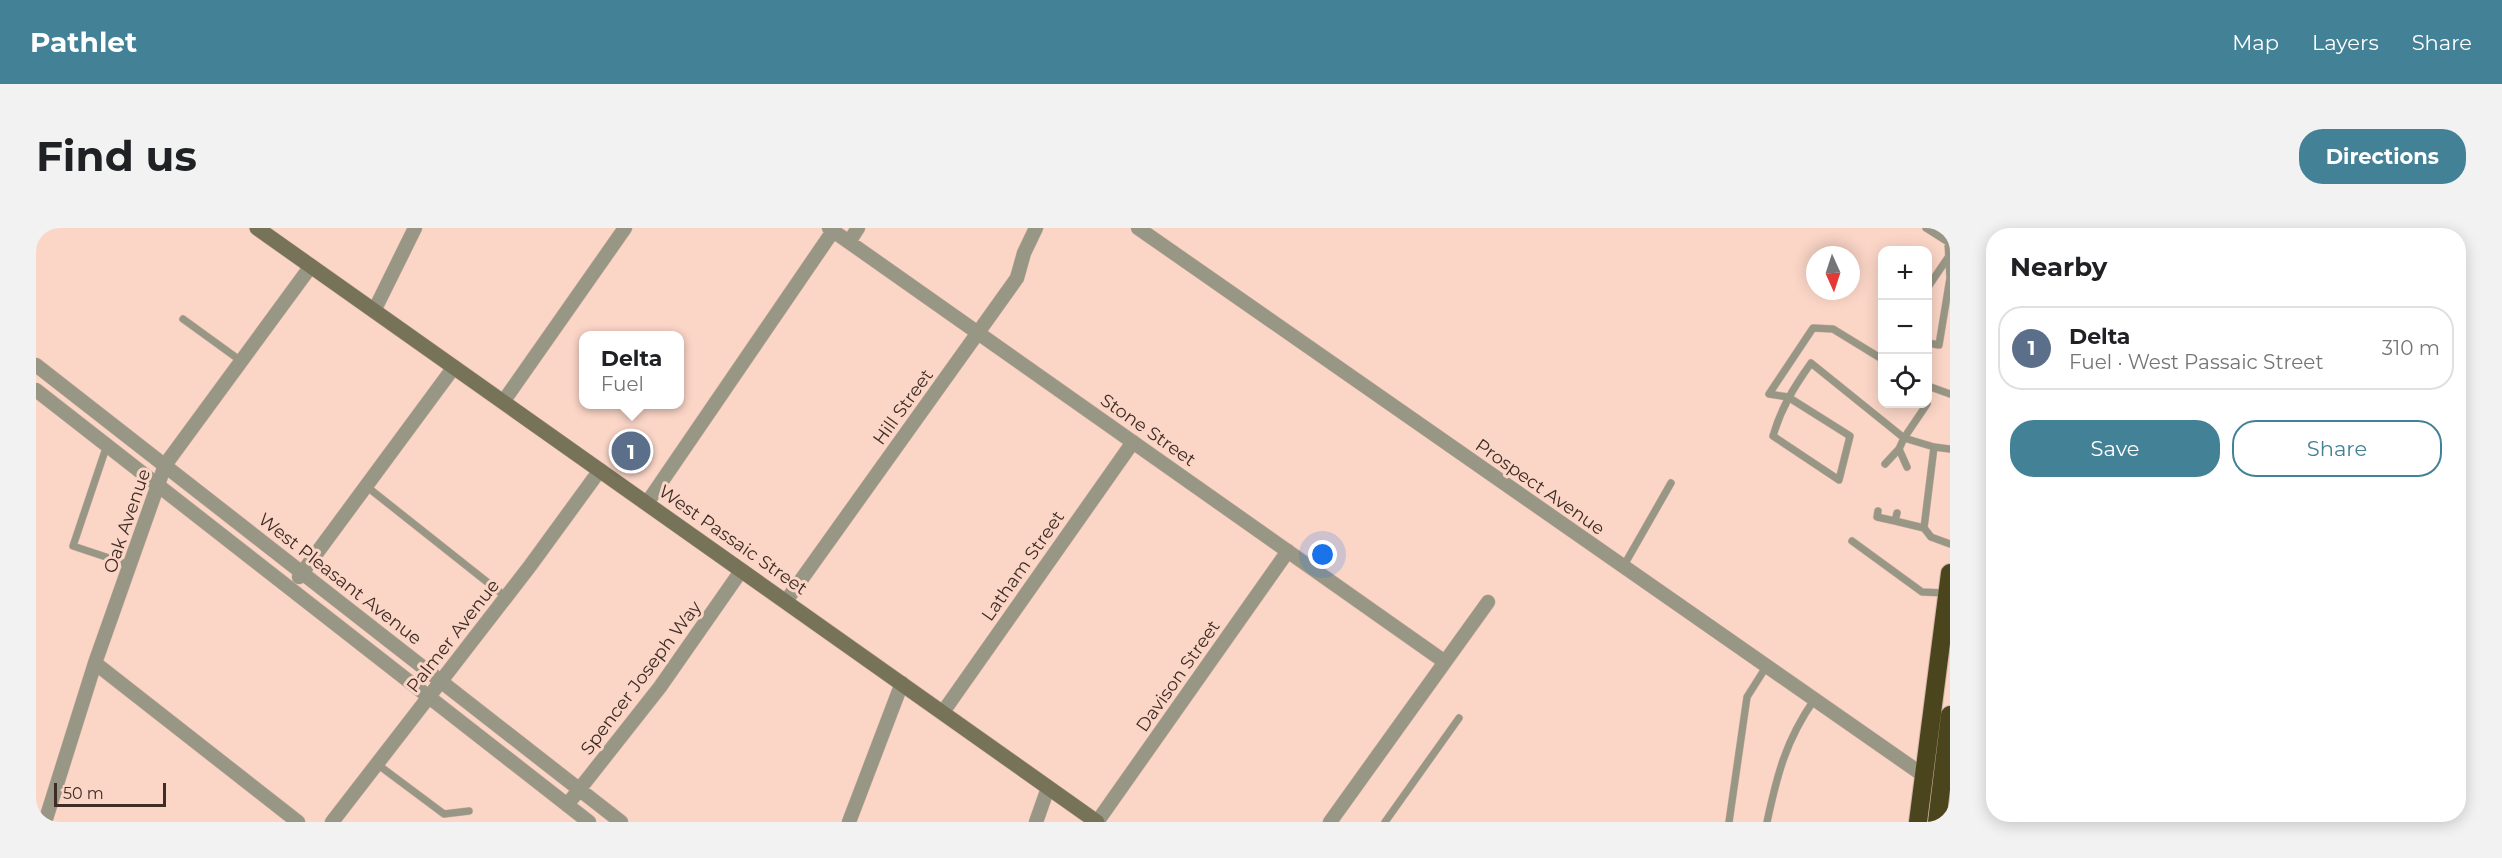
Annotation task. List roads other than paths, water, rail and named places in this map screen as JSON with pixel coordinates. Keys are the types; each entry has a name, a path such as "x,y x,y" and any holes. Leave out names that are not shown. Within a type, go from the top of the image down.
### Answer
{"highway":[{"path":"1918,822 1950,573"},
{"path":"1936,822 1945,790 1950,715"}],"main road":[{"name":"West Passaic Street","path":"257,228 1097,822"}],"street":[{"path":"374,311 415,228"},
{"path":"503,402 625,228"},
{"path":"849,242 858,228"},
{"name":"Hill Street","path":"786,601 1017,278 1023,253 1036,228"},
{"name":"Prospect Avenue","path":"1138,228 1923,775"},
{"path":"647,503 831,229"},
{"name":"Stone Street","path":"831,229 1445,662"},
{"name":"Oak Avenue","path":"45,822 95,663 165,465 311,266"},
{"name":"West Pleasant Avenue","path":"36,365 621,822"},
{"path":"290,589 454,367"},
{"path":"36,390 589,822"},
{"name":"Latham Street","path":"943,711 1133,442"},
{"name":"Palmer Avenue","path":"333,822 506,597 600,470"},
{"name":"Davison Street","path":"1097,822 1288,551"},
{"name":"Spencer Joseph Way","path":"567,805 660,687 741,571"},
{"path":"1330,822 1488,602"},
{"path":"95,663 298,822"},
{"path":"849,822 902,683"},
{"path":"1036,822 1048,788"}],"lane":[{"path":"1926,228 1948,242 1949,256 1950,278 1939,345 1932,344"},
{"path":"1932,280 1949,256"},
{"path":"183,319 242,361"},
{"path":"1878,357 1833,329 1813,328 1768,394 1788,397 1850,436 1839,480 1773,436 1780,411 1788,397 1811,363 1904,438 1950,449"},
{"path":"1932,388 1950,394"},
{"path":"1932,395 1935,390"},
{"path":"1884,464 1899,449 1924,408"},
{"path":"107,446 73,546 130,566"},
{"path":"1924,528 1934,447"},
{"path":"1899,449 1907,467"},
{"path":"1623,567 1671,483"},
{"path":"366,486 506,597"},
{"path":"1878,511 1877,517 1896,517 1924,528 1931,537 1950,544"},
{"path":"1852,542 1922,592 1947,594"},
{"path":"1729,822 1748,697 1766,667"},
{"path":"1767,822 1778,769 1790,739 1814,700"},
{"path":"1385,822 1460,718"},
{"path":"377,764 444,814 469,811"}],"place":[{"name":"Delta","path":"631,451"}]}
